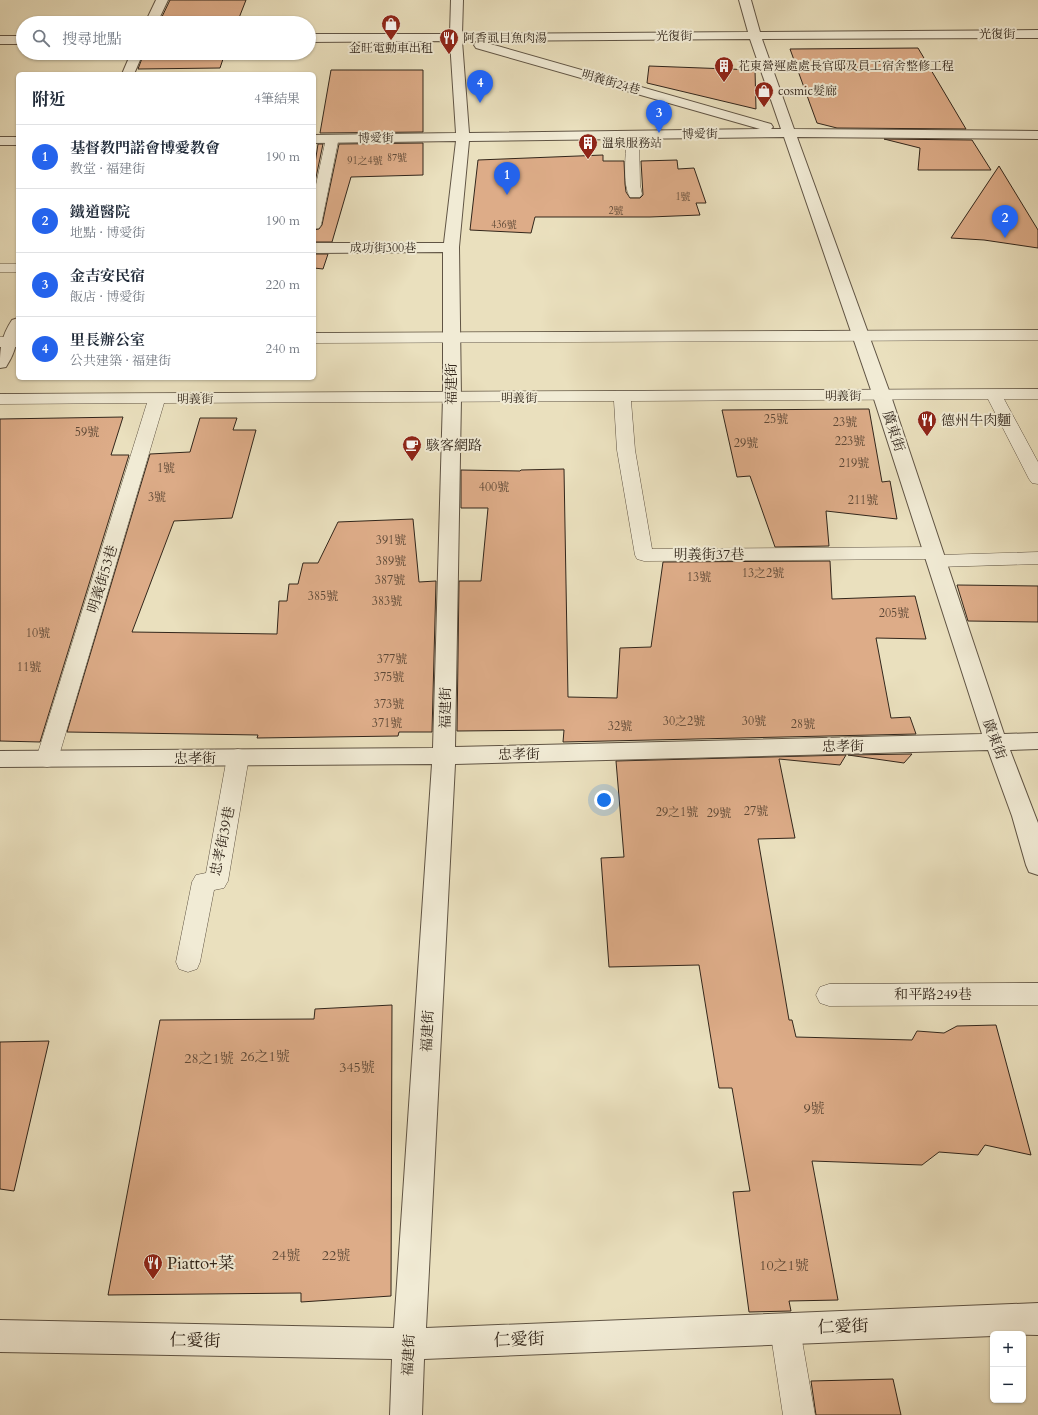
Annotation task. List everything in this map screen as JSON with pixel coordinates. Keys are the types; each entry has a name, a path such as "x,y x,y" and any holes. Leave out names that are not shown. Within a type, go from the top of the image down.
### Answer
{"street":[{"path":"154,16 162,0"},
{"name":"福建街","path":"406,1415 408,1344 444,756 452,398 450,336 451,247 463,137 456,38 457,0"},
{"name":"廣東街","path":"745,0 755,36 882,396 996,743 1024,816 1038,865"},
{"name":"光復街","path":"316,38 1038,34"},
{"name":"明義街24巷","path":"456,38 789,133"},
{"path":"0,40 16,40"},
{"path":"129,72 134,60"},
{"name":"博愛街","path":"316,139 789,133 1038,135"},
{"path":"0,141 16,141"},
{"name":"成功街300巷","path":"316,248 451,247"},
{"path":"0,363 16,327"},
{"name":"忠孝街","path":"0,759 444,756 1038,741"},
{"name":"仁愛街","path":"0,1336 408,1344 1038,1319"}],"lane":[{"path":"633,135 633,185 635,194"},
{"path":"316,216 332,142 328,139"},
{"path":"0,268 16,268"},
{"path":"316,338 450,336 861,337 1038,335"},
{"name":"明義街","path":"0,399 882,396 1038,394"},
{"path":"994,395 1038,479"},
{"name":"明義街37巷","path":"622,397 626,450 644,555 935,557"},
{"name":"明義街53巷","path":"47,759 157,399"},
{"path":"935,557 1038,558"},
{"name":"忠孝街39巷","path":"188,962 204,882 216,882 238,757"},
{"name":"和平路249巷","path":"829,995 1038,994"},
{"path":"784,1329 798,1415"}],"building":[{"path":"170,0 246,0 240,16 162,16"},
{"path":"918,48 966,129 837,128 817,123 790,49"},
{"path":"141,60 223,60 220,68 138,69"},
{"path":"649,66 755,70 756,109 647,83"},
{"path":"331,70 423,70 423,132 320,133"},
{"path":"884,139 972,140 991,170 918,170 920,148"},
{"path":"423,143 423,175 351,177 332,242 316,242 316,230 319,229 322,225 339,144"},
{"path":"318,144 323,144 316,177 316,157"},
{"path":"603,155 603,161 624,161 626,192 630,198 640,198 643,195 641,161 677,160 678,169 694,168 706,203 696,203 700,215 650,217 535,217 531,233 470,230 478,160"},
{"path":"999,166 1038,230 1038,248 984,240 951,238"},
{"path":"316,254 328,254 323,269 316,268"},
{"path":"869,409 882,482 890,481 897,519 826,511 829,546 775,547 750,476 737,477 722,410"},
{"path":"123,417 111,455 129,455 40,742 0,741 0,419"},
{"path":"200,418 237,418 233,430 256,430 232,518 174,521 132,632 277,634 279,601 287,601 289,584 298,584 303,563 318,563 338,522 413,519 419,582 436,581 432,732 399,732 398,736 257,738 258,735 67,732 150,454 190,452"},
{"path":"564,469 568,697 617,698 620,648 651,647 663,562 830,561 832,599 915,596 926,639 876,638 891,718 910,717 916,734 563,742 564,730 457,731 459,581 481,581 488,508 461,508 461,470 520,471"},
{"path":"957,585 1038,586 1038,622 968,621"},
{"path":"912,754 904,763 848,755"},
{"path":"846,755 840,765 779,759 795,838 758,839 789,1020 792,1020 796,1037 912,1040 917,1031 944,1033 957,1026 996,1025 1031,1155 985,1145 978,1155 939,1152 922,1165 812,1161 838,1300 789,1301 791,1311 749,1312 733,1192 750,1191 732,1088 719,1088 699,965 609,967 601,858 624,857 616,761"},
{"path":"392,1005 391,1296 301,1302 301,1293 108,1295 160,1020 314,1019 315,1009"},
{"path":"49,1041 14,1191 0,1189 0,1042"},
{"path":"893,1379 901,1415 816,1415 811,1381"}],"place":[{"name":"金旺電動車出租","path":"391,41"},
{"name":"阿香虱目魚肉湯","path":"449,55"},
{"name":"花東營運處處長官邸及員工宿舍整修工程","path":"724,83"},
{"name":"里長辦公室","path":"480,103"},
{"name":"cosmic髮廊","path":"764,108"},
{"name":"金吉安民宿","path":"659,133"},
{"name":"溫泉服務站","path":"588,160"},
{"name":"基督教門諾會博愛教會","path":"507,195"},
{"name":"鐵道醫院","path":"1005,238"},
{"name":"德州牛肉麵","path":"927,437"},
{"name":"駭客網路","path":"412,462"},
{"name":"Piatto+菜","path":"153,1280"}]}
